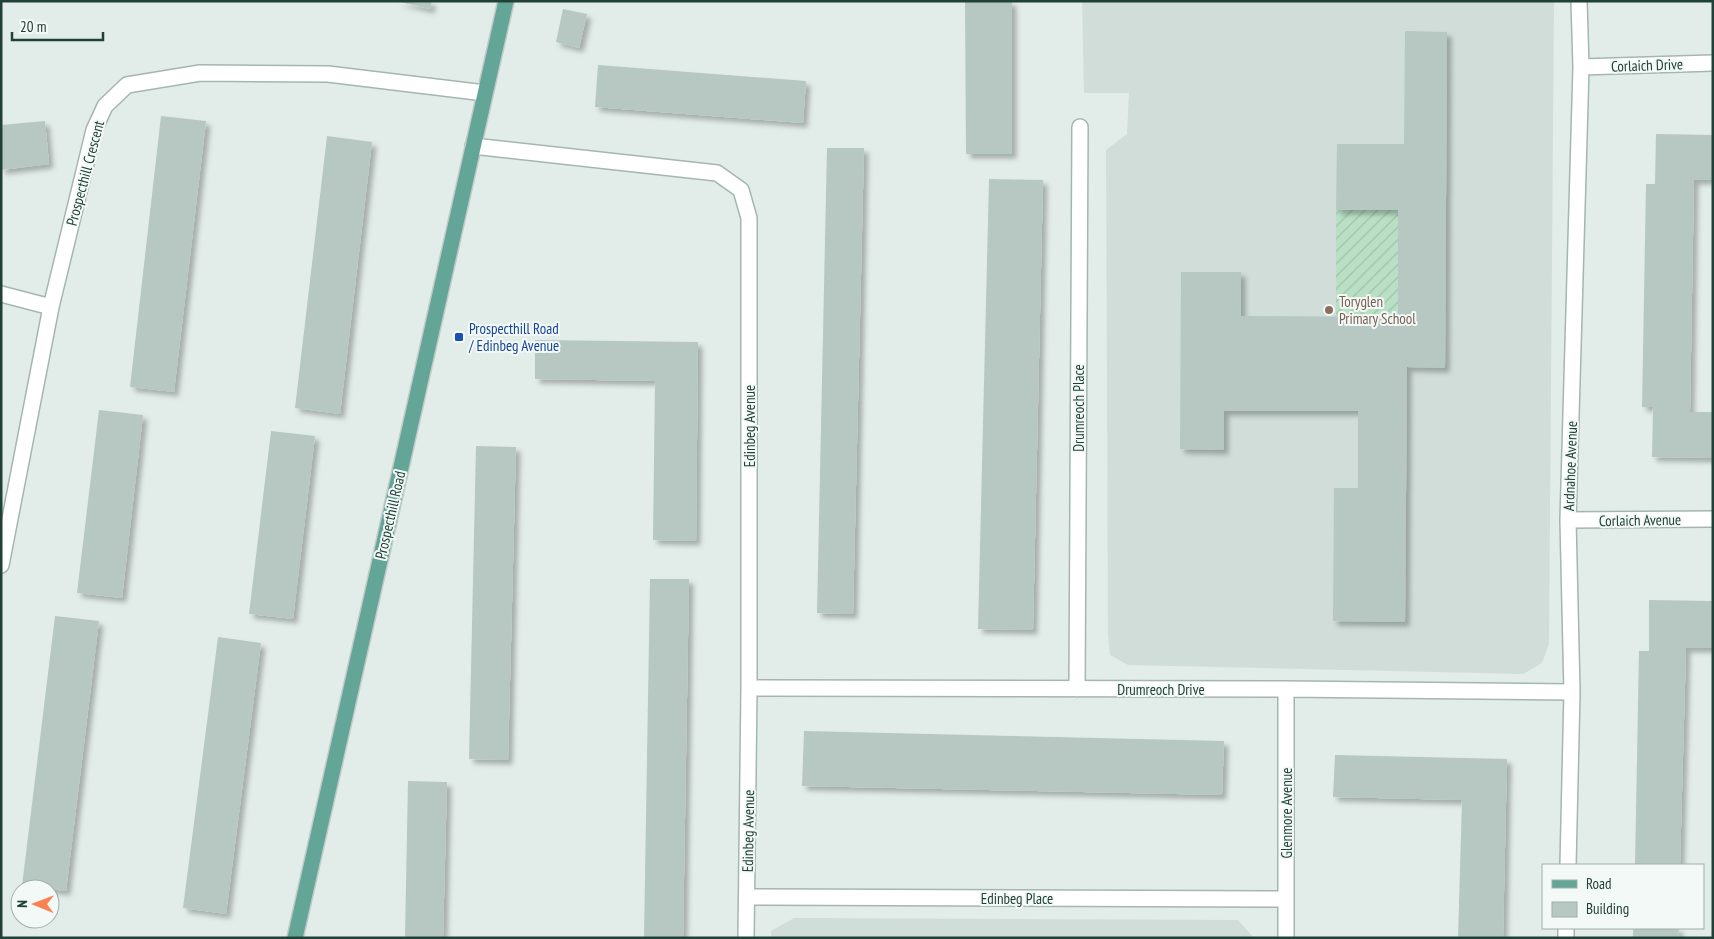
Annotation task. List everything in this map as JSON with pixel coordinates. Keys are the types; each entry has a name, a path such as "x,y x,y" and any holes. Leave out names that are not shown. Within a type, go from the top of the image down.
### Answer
{"main road":[{"name":"Prospecthill Road","path":"294,938 506,1"}],"street":[{"name":"Ardnahoe Avenue","path":"1568,864 1572,692 1568,520 1581,67 1579,1"},
{"name":"Corlaich Drive","path":"1581,67 1713,63"},
{"name":"Prospecthill Crescent","path":"1,565 51,307 94,130 105,106 127,85 200,73 328,74 485,93"},
{"name":"Drumreoch Place","path":"1077,689 1080,128"},
{"name":"Edinbeg Avenue","path":"473,146 717,173 741,190 750,218 749,688 746,938"},
{"path":"1,294 51,307"},
{"name":"Corlaich Avenue","path":"1568,520 1713,519"},
{"name":"Drumreoch Drive","path":"749,688 1286,689 1572,692"},
{"name":"Glenmore Avenue","path":"1286,689 1286,938"},
{"name":"Edinbeg Place","path":"747,897 1286,899"}],"shaded area":[{"name":"Toryglen Primary School","path":"1082,1 1554,1 1549,644 1542,663 1523,674 1128,665 1110,655 1108,635 1106,150 1127,134 1129,93 1084,93"},
{"path":"794,918 1238,920 1254,938 771,938 771,931"}],"green space":[{"path":"1336,210 1398,210 1398,317 1336,317"}],"building":[{"path":"396,1 432,1 430,9"},
{"path":"965,1 1012,1 1012,154 966,154"},
{"path":"563,9 587,14 579,48 556,42"},
{"path":"1405,31 1447,32 1445,368 1407,367 1405,622 1333,621 1334,488 1358,488 1358,411 1224,411 1224,450 1180,449 1181,272 1241,272 1241,316 1398,317 1398,210 1336,210 1337,144 1404,144"},
{"path":"598,65 806,81 803,123 595,107"},
{"path":"161,116 206,121 174,392 130,387"},
{"path":"45,121 49,164 1,170 1,125"},
{"path":"1656,134 1713,135 1713,180 1694,180 1690,412 1713,412 1713,458 1652,457 1653,407 1642,407 1646,184 1655,184"},
{"path":"327,136 372,142 340,414 295,408"},
{"path":"827,148 864,148 853,614 817,613"},
{"path":"989,179 1043,180 1033,630 978,629"},
{"path":"535,340 698,342 696,541 653,540 655,381 535,379"},
{"path":"99,410 143,415 122,598 77,593"},
{"path":"271,431 315,436 293,619 249,614"},
{"path":"476,446 516,447 508,760 469,759"},
{"path":"650,579 689,579 683,938 644,938"},
{"path":"1649,600 1713,601 1713,648 1686,648 1680,864 1635,864 1639,651 1649,651"},
{"path":"55,616 99,621 66,891 60,890 60,879 23,879"},
{"path":"218,637 261,643 226,914 183,908"},
{"path":"804,731 1224,741 1222,795 802,786"},
{"path":"1335,755 1507,759 1503,938 1458,938 1462,800 1333,797"},
{"path":"408,781 447,782 443,938 405,938"},
{"path":"1633,929 1679,929 1678,938 1633,938"}],"place":[{"name":"Toryglen Primary School","path":"1329,310"},
{"name":"Prospecthill Road / Edinbeg Avenue","path":"459,337"}]}
